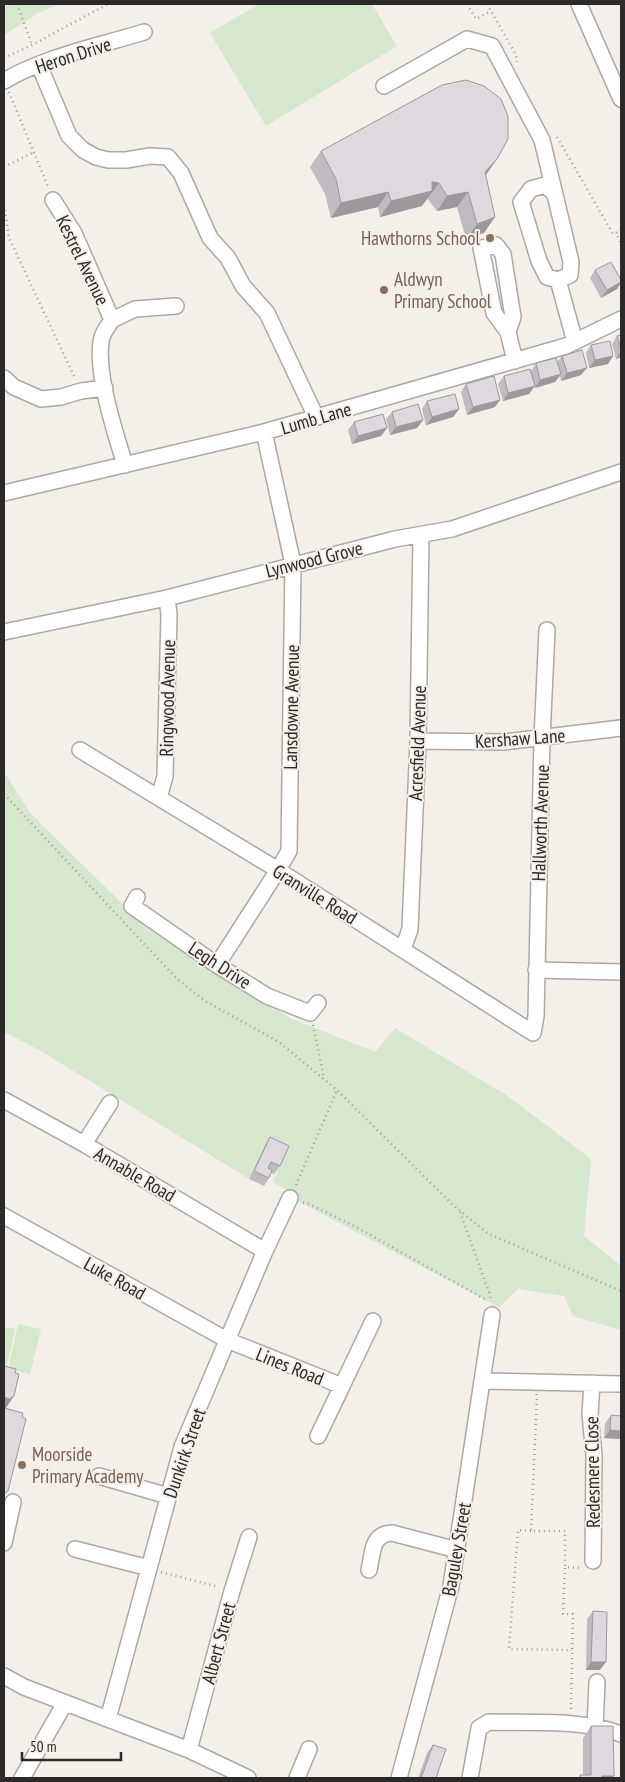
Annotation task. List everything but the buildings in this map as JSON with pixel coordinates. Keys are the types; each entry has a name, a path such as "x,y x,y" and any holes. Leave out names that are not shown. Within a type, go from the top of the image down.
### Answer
{"street":[{"path":"579,4 621,99"},
{"name":"Heron Drive","path":"4,81 39,64 144,32"},
{"path":"384,86 468,39 492,46 542,140 571,262 570,275 558,280 547,277 538,261 521,202 531,189 545,185 554,192"},
{"path":"39,64 69,136 83,150 96,158 108,160 168,156 182,172 210,238 228,258 243,286 268,313 316,417"},
{"name":"Kestrel Avenue","path":"53,200 74,233 112,320"},
{"path":"508,332 513,317 503,254 496,245 481,248 494,313 508,332 515,360"},
{"path":"558,280 575,342"},
{"name":"Kestrel Avenue","path":"125,465 108,406 100,360 102,336 112,320 135,309 176,306"},
{"name":"Lumb Lane","path":"4,493 264,432 566,346 621,319"},
{"path":"4,378 14,387 41,399 105,388"},
{"name":"Lansdowne Avenue","path":"217,965 278,870 288,851 293,564 264,432"},
{"name":"Lynwood Grove","path":"4,632 167,598 395,539 452,529 621,472"},
{"name":"Acresfield Avenue","path":"403,949 410,929 418,741 421,535"},
{"name":"Ringwood Avenue","path":"159,798 165,776 169,615 167,598"},
{"name":"Hallworth Avenue","path":"536,1016 542,738 547,630"},
{"name":"Kershaw Lane","path":"418,741 504,742 621,728"},
{"name":"Granville Road","path":"80,750 278,870 533,1033 536,1016"},
{"name":"Legh Drive","path":"138,897 132,906 217,965 267,996 314,1008"},
{"path":"536,970 621,972"},
{"name":"Annable Road","path":"4,1100 84,1144 266,1251"},
{"path":"84,1144 110,1103"},
{"name":"Dunkirk Street","path":"108,1719 182,1447 290,1198"},
{"name":"Luke Road","path":"4,1216 227,1340"},
{"name":"Baguley Street","path":"399,1778 451,1586 492,1315"},
{"name":"Lines Road","path":"227,1340 342,1386 373,1322"},
{"path":"483,1381 621,1384"},
{"name":"Redesmere Close","path":"592,1383 590,1414 594,1456 593,1561"},
{"path":"318,1436 342,1386"},
{"path":"99,1476 168,1496"},
{"path":"4,1543 12,1502"},
{"path":"369,1570 376,1541 383,1534 392,1533 457,1550"},
{"name":"Albert Street","path":"189,1750 232,1591 249,1537"},
{"path":"75,1549 149,1568"},
{"path":"4,1676 24,1687 189,1750 248,1778"},
{"path":"595,1728 597,1682"},
{"path":"22,1778 65,1703"},
{"path":"470,1778 479,1728 489,1722 571,1724 616,1732"},
{"path":"297,1778 309,1749"}],"path":[{"path":"17,4 32,45"},
{"path":"4,58 108,4"},
{"path":"467,4 476,19 491,10"},
{"path":"4,81 53,200"},
{"path":"4,167 34,152"},
{"path":"4,205 9,238 80,391"},
{"path":"621,229 616,233 621,243"},
{"path":"4,794 177,979 205,1001 279,1042 337,1090 459,1210 487,1233 621,1291"},
{"path":"314,1008 324,1080"},
{"path":"337,1090 290,1198 300,1205 307,1203 358,1228 491,1303 490,1295 459,1210"},
{"path":"531,1530 538,1382"},
{"path":"571,1724 573,1614 563,1614 565,1531 518,1530 509,1649 572,1650"},
{"path":"565,1567 593,1568 593,1561"},
{"path":"149,1568 232,1591"}],"green space":[{"path":"4,4 60,4 38,13 4,35"},
{"path":"259,4 372,4 397,46 266,126 210,33"},
{"path":"4,772 31,814 149,930 292,1019 375,1052 395,1028 506,1095 591,1159 584,1236 621,1266 621,1330 573,1316 564,1296 518,1289 499,1307 299,1202 296,1196 273,1182 285,1155 265,1145 249,1179 41,1051 4,1032"},
{"path":"18,1324 41,1329 30,1374 8,1369"},
{"path":"4,1327 15,1329 7,1366 4,1365"}],"place":[{"name":"Hawthorns School","path":"490,238"},
{"name":"Aldwyn Primary School","path":"384,290"},
{"name":"Moorside Primary Academy","path":"22,1465"}]}
